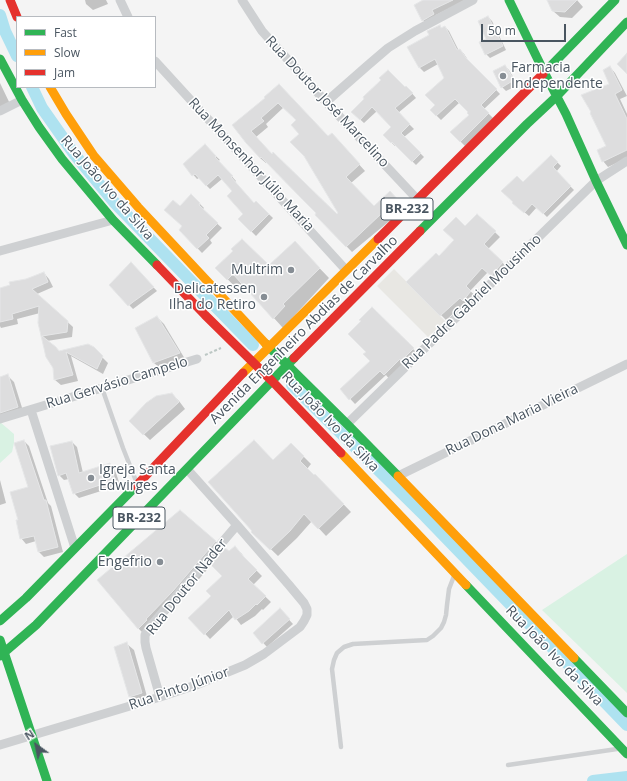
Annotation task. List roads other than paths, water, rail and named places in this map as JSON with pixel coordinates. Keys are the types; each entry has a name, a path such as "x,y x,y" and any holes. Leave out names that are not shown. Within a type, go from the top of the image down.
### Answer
{"main road":[{"path":"10,0 18,16"},
{"path":"509,0 566,114 627,245"},
{"name":"Avenida Engenheiro Abdias de Carvalho","path":"0,621 26,598 138,484 253,363 615,0"},
{"name":"Avenida Engenheiro Abdias de Carvalho","path":"2,654 36,624 272,380 527,124 557,96 627,22"},
{"name":"Rua João Ivo da Silva","path":"0,59 22,100 39,127 62,159 113,220 233,343 272,380 625,751"},
{"name":"Rua João Ivo da Silva","path":"51,88 94,156 138,207 269,347 398,476 627,713"},
{"path":"0,640 2,654 47,781"}],"street":[{"path":"120,0 128,16"},
{"name":"Rua Doutor José Marcelino","path":"242,0 262,31 417,199"},
{"path":"326,102 388,48 415,31 474,0"},
{"name":"Rua Monsenhor Júlio Maria","path":"156,62 346,270"},
{"path":"0,111 22,100"},
{"name":"Rua Padre Gabriel Mousinho","path":"347,424 596,181 627,161"},
{"path":"0,251 113,220"},
{"name":"Rua Gervásio Campelo","path":"0,419 197,359"},
{"name":"Rua Dona Maria Vieira","path":"398,476 627,364"},
{"path":"31,410 75,548"},
{"path":"187,469 237,525"},
{"name":"Rua Pinto Júnior","path":"0,745 196,685 245,665 264,654 300,627 307,615 304,603 237,525"},
{"name":"Rua Doutor Nader","path":"160,697 146,648 145,635 150,627 237,525"}],"lane":[{"path":"102,388 123,448 138,484"},
{"path":"340,747 332,669 337,653 344,647 353,644 427,640 433,636 441,628 444,622 449,589 455,573"},
{"path":"508,765 625,751"}],"waterway":[{"path":"0,15 5,31 16,54"},
{"path":"32,88 42,108 75,155 114,202 253,345"},
{"path":"292,385 425,516 627,725"},
{"path":"593,781 627,777"}],"place":[{"name":"Farmacia Independente","path":"503,76"},
{"name":"Multrim","path":"291,270"},
{"name":"Delicatessen Ilha do Retiro","path":"264,297"},
{"name":"Igreja Santa Edwirges","path":"91,478"},
{"name":"Engefrio","path":"160,562"}]}
